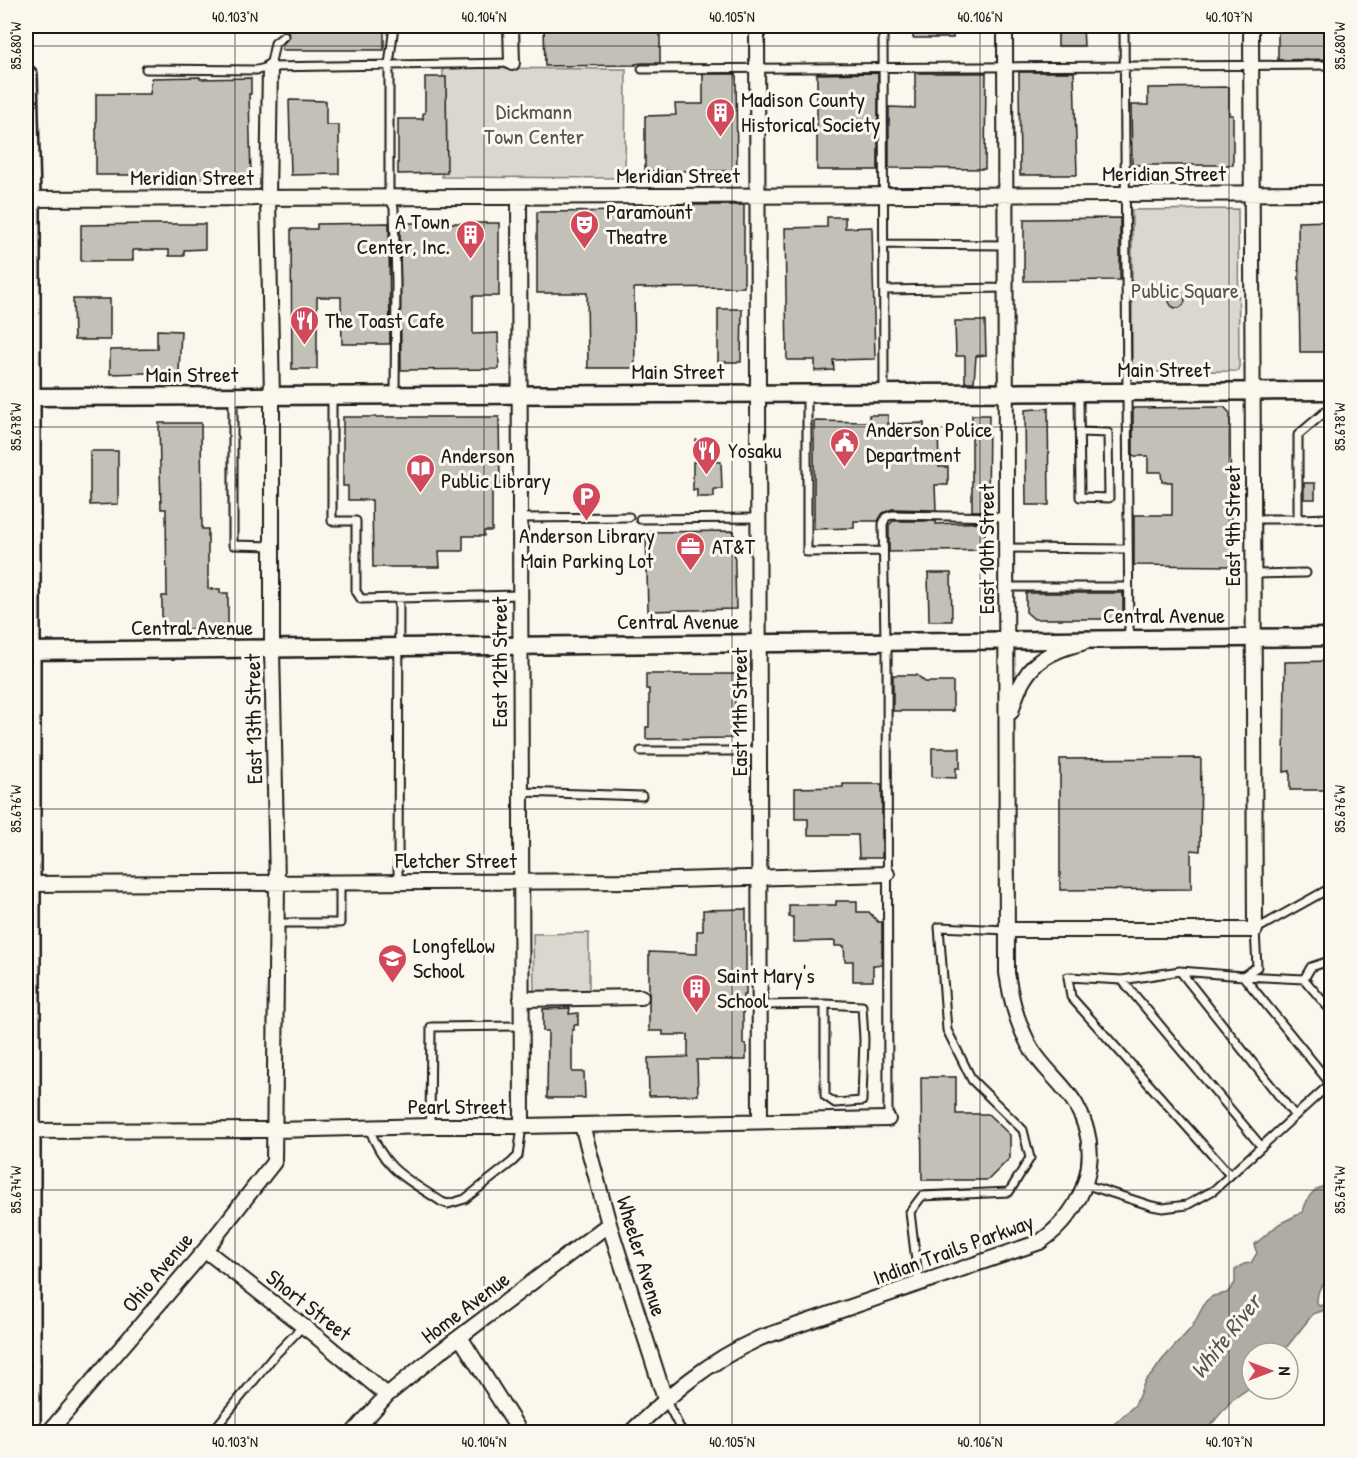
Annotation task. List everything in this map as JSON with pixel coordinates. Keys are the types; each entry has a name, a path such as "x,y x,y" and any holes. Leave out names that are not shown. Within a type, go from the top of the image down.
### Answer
{"main road":[{"path":"26,76 27,1131 33,1431"}],"street":[{"path":"511,26 512,63"},
{"name":"East 11th Street","path":"757,26 760,1121"},
{"name":"East 10th Street","path":"1005,26 1007,930"},
{"name":"East 9th Street","path":"1251,26 1255,930"},
{"name":"East 13th Street","path":"270,67 268,198 272,396 272,649 277,882 276,1130"},
{"name":"Meridian Street","path":"27,199 1332,193"},
{"name":"East 12th Street","path":"519,197 522,1126"},
{"name":"Main Street","path":"28,397 1332,391"},
{"name":"Central Avenue","path":"28,651 1332,637"},
{"path":"1007,743 1009,719 1014,701 1028,670 1050,653 1104,638"},
{"name":"Fletcher Street","path":"27,884 521,882 887,874"},
{"path":"1007,930 1255,930"},
{"name":"Indian Trails Parkway","path":"631,1432 666,1399 708,1365 751,1342 1040,1242 1055,1232 1068,1218 1084,1185 1088,1170 1089,1147 1084,1121 1068,1094 1044,1067 1029,1045 1016,1016 1007,973 1007,930"},
{"path":"521,999 641,997"},
{"name":"Pearl Street","path":"27,1131 276,1130 888,1119"},
{"name":"Wheeler Avenue","path":"582,1125 609,1224 666,1399"},
{"name":"Ohio Avenue","path":"33,1431 205,1250 274,1162 276,1130"},
{"name":"Home Avenue","path":"354,1432 387,1395 609,1224"},
{"name":"Short Street","path":"205,1250 387,1395"},
{"path":"460,1337 520,1432"}],"lane":[{"path":"394,26 389,65 389,197 394,208 395,395"},
{"path":"883,26 885,393"},
{"path":"1124,26 1129,638"},
{"path":"384,35 393,35"},
{"path":"270,67 275,43 284,36"},
{"path":"146,69 257,70 270,67 512,63"},
{"path":"642,69 1005,65 1332,65"},
{"path":"884,244 1006,246"},
{"path":"884,290 1006,288"},
{"path":"1079,392 1080,497 1109,498 1108,433 1080,432"},
{"path":"807,393 807,552 884,551"},
{"path":"233,396 233,545 272,546"},
{"path":"332,396 332,521 356,521 356,591 361,599 520,595"},
{"path":"1298,519 1298,435 1332,406"},
{"path":"888,1119 884,524 886,517 892,515 1006,517"},
{"path":"520,518 629,517"},
{"path":"640,519 759,518"},
{"path":"1253,519 1332,518"},
{"path":"1006,548 1127,549"},
{"path":"1254,574 1306,573"},
{"path":"1007,586 1128,587"},
{"path":"398,881 399,598"},
{"path":"641,752 760,751"},
{"path":"521,792 642,796"},
{"path":"277,923 340,923 340,882"},
{"path":"1243,976 1257,967 1255,930 1332,887"},
{"path":"919,1285 910,1212 922,1196 1009,1192 1030,1158 1023,1130 972,1080 946,1030 939,927 1007,930"},
{"path":"1304,979 1311,967 1332,960"},
{"path":"1230,1175 1071,997 1068,977 1122,981 1180,971 1304,979 1332,1012"},
{"path":"1180,971 1295,1116"},
{"path":"1084,1185 1152,1206 1178,1207 1199,1200 1230,1175 1331,1083 1243,976"},
{"path":"1122,981 1261,1146"},
{"path":"760,1005 825,1004 862,1006 864,1039 862,1101 835,1103 825,1096 825,1004"},
{"path":"430,1126 431,1027 522,1026"},
{"path":"369,1128 376,1147 392,1169 448,1204 465,1199 518,1156 522,1126"},
{"path":"212,1432 274,1356 303,1326"},
{"path":"666,1399 682,1432"}],"green space":[{"name":"Dickmann Town Center","path":"443,68 626,69 625,178 442,177"},
{"name":"Public Square","path":"1238,209 1239,371 1132,372 1132,210"},
{"path":"589,933 589,992 534,993 533,934"}],"water":[{"name":"White River","path":"1331,1184 1331,1280 1320,1289 1317,1304 1320,1306 1331,1300 1331,1308 1313,1314 1292,1341 1240,1341 1240,1394 1232,1400 1205,1432 1105,1432 1135,1405 1145,1381 1192,1327 1206,1301 1213,1296 1227,1293 1235,1283 1235,1270 1244,1264 1251,1263 1257,1253 1254,1245 1279,1224 1303,1212 1309,1196 1320,1187"}],"building":[{"path":"282,26 384,26 384,50 282,50 282,45 290,36 287,31 282,31"},
{"path":"544,26 660,26 660,63 545,66"},
{"path":"913,26 953,26 953,38 913,38"},
{"path":"1058,26 1083,26 1084,46 1058,46"},
{"path":"1278,26 1332,26 1332,59 1278,60"},
{"path":"1019,72 1074,72 1077,175 1020,175"},
{"path":"878,73 878,170 817,170 817,74"},
{"path":"915,73 986,73 985,169 889,168 889,107 915,108"},
{"path":"703,74 736,74 737,171 645,171 645,116 676,115 675,104 703,104"},
{"path":"200,77 200,79 251,78 251,94 249,94 251,178 150,179 150,175 96,175 96,94 150,94 152,78"},
{"path":"425,77 446,77 447,173 398,174 398,119 423,119"},
{"path":"1229,87 1229,115 1233,115 1233,165 1132,165 1131,105 1148,105 1148,88"},
{"path":"289,100 326,101 326,125 339,125 339,174 291,175"},
{"path":"645,205 744,205 744,287 634,288 635,368 588,368 587,293 537,293 537,212 645,211"},
{"path":"827,217 845,217 845,228 872,227 875,359 833,360 834,370 815,371 815,360 787,360 785,228 827,227"},
{"path":"1120,218 1120,280 1024,281 1024,219"},
{"path":"1332,221 1332,352 1300,352 1298,222"},
{"path":"389,223 390,344 342,344 341,297 317,297 317,369 292,369 291,229 317,229 317,224"},
{"path":"400,223 499,223 499,296 473,296 473,334 498,333 499,369 401,370"},
{"path":"205,224 205,249 184,250 184,256 169,256 169,250 133,250 133,260 130,261 81,261 81,225"},
{"path":"1174,292 1180,292 1185,300 1183,306 1174,308 1169,303 1169,297"},
{"path":"73,299 110,299 110,340 74,340"},
{"path":"718,309 742,309 741,362 718,362"},
{"path":"955,321 985,321 986,355 976,356 974,382 965,382 965,356 956,356"},
{"path":"157,330 181,331 179,372 110,374 110,350 157,349"},
{"path":"1224,407 1230,413 1231,566 1134,565 1134,515 1172,515 1172,482 1162,482 1161,472 1148,472 1148,456 1133,456 1133,408"},
{"path":"1048,408 1049,505 1026,505 1025,410"},
{"path":"869,415 888,415 888,424 924,423 924,429 938,429 939,467 948,467 948,485 935,485 936,510 892,509 883,513 878,521 854,521 854,528 814,529 814,421 869,422"},
{"path":"972,415 989,415 988,511 972,511"},
{"name":"Anderson Public Library","path":"343,417 499,417 500,486 492,486 492,531 484,531 484,536 463,536 463,551 439,551 440,567 373,567 372,500 348,500 348,486 343,486"},
{"path":"159,423 201,423 202,529 208,529 208,589 220,589 220,593 228,593 228,629 162,629 162,596 167,596 166,509 161,509"},
{"name":"Yosaku","path":"696,440 717,440 717,462 721,462 722,489 714,489 714,497 697,497 697,489 693,490 693,462 697,462"},
{"path":"90,451 118,451 118,504 90,505"},
{"path":"1304,483 1315,483 1315,499 1304,499"},
{"path":"893,521 936,521 936,524 985,522 985,550 889,552 889,525"},
{"name":"AT&T","path":"734,531 736,609 648,611 646,532"},
{"path":"928,573 951,573 952,621 929,621"},
{"path":"1026,593 1123,593 1123,619 1034,619 1026,612"},
{"path":"1332,661 1332,722 1330,722 1332,790 1290,790 1290,771 1284,772 1285,662"},
{"path":"646,674 737,674 735,738 646,739 646,727 649,727 649,689 646,689"},
{"path":"893,675 917,675 925,682 953,682 953,711 893,711"},
{"path":"932,748 960,748 960,768 956,768 956,778 932,777"},
{"path":"1201,758 1200,851 1191,850 1191,889 1060,890 1060,759"},
{"path":"843,784 882,784 882,858 859,858 858,835 808,835 808,819 795,819 795,788 843,787"},
{"path":"836,901 857,901 857,912 869,912 878,922 882,922 882,965 873,965 873,981 853,981 853,961 845,961 844,946 835,946 835,941 793,942 793,917 789,917 789,905 836,905"},
{"name":"Saint Mary's School","path":"746,909 746,995 743,995 743,1044 746,1044 746,1060 697,1060 698,1095 649,1096 648,1058 688,1057 688,1035 663,1035 663,1031 649,1031 649,952 697,954 697,931 703,931 703,910"},
{"path":"570,1008 569,1014 578,1013 578,1025 574,1025 574,1030 572,1030 572,1072 584,1072 585,1098 547,1098 548,1031 543,1031 543,1009"},
{"path":"921,1077 956,1077 956,1114 988,1114 1010,1135 1010,1158 988,1180 922,1180"}],"place":[{"name":"Madison County Historical Society","path":"720,138"},
{"name":"Paramount Theatre","path":"585,250"},
{"name":"A Town Center, Inc.","path":"471,260"},
{"name":"The Toast Cafe","path":"304,346"},
{"name":"Anderson Police Department","path":"845,468"},
{"name":"Yosaku","path":"707,476"},
{"name":"Anderson Public Library","path":"420,494"},
{"name":"Anderson Library Main Parking Lot","path":"587,522"},
{"name":"AT&T","path":"691,572"},
{"name":"Longfellow School","path":"392,984"},
{"name":"Saint Mary's School","path":"696,1014"}]}
